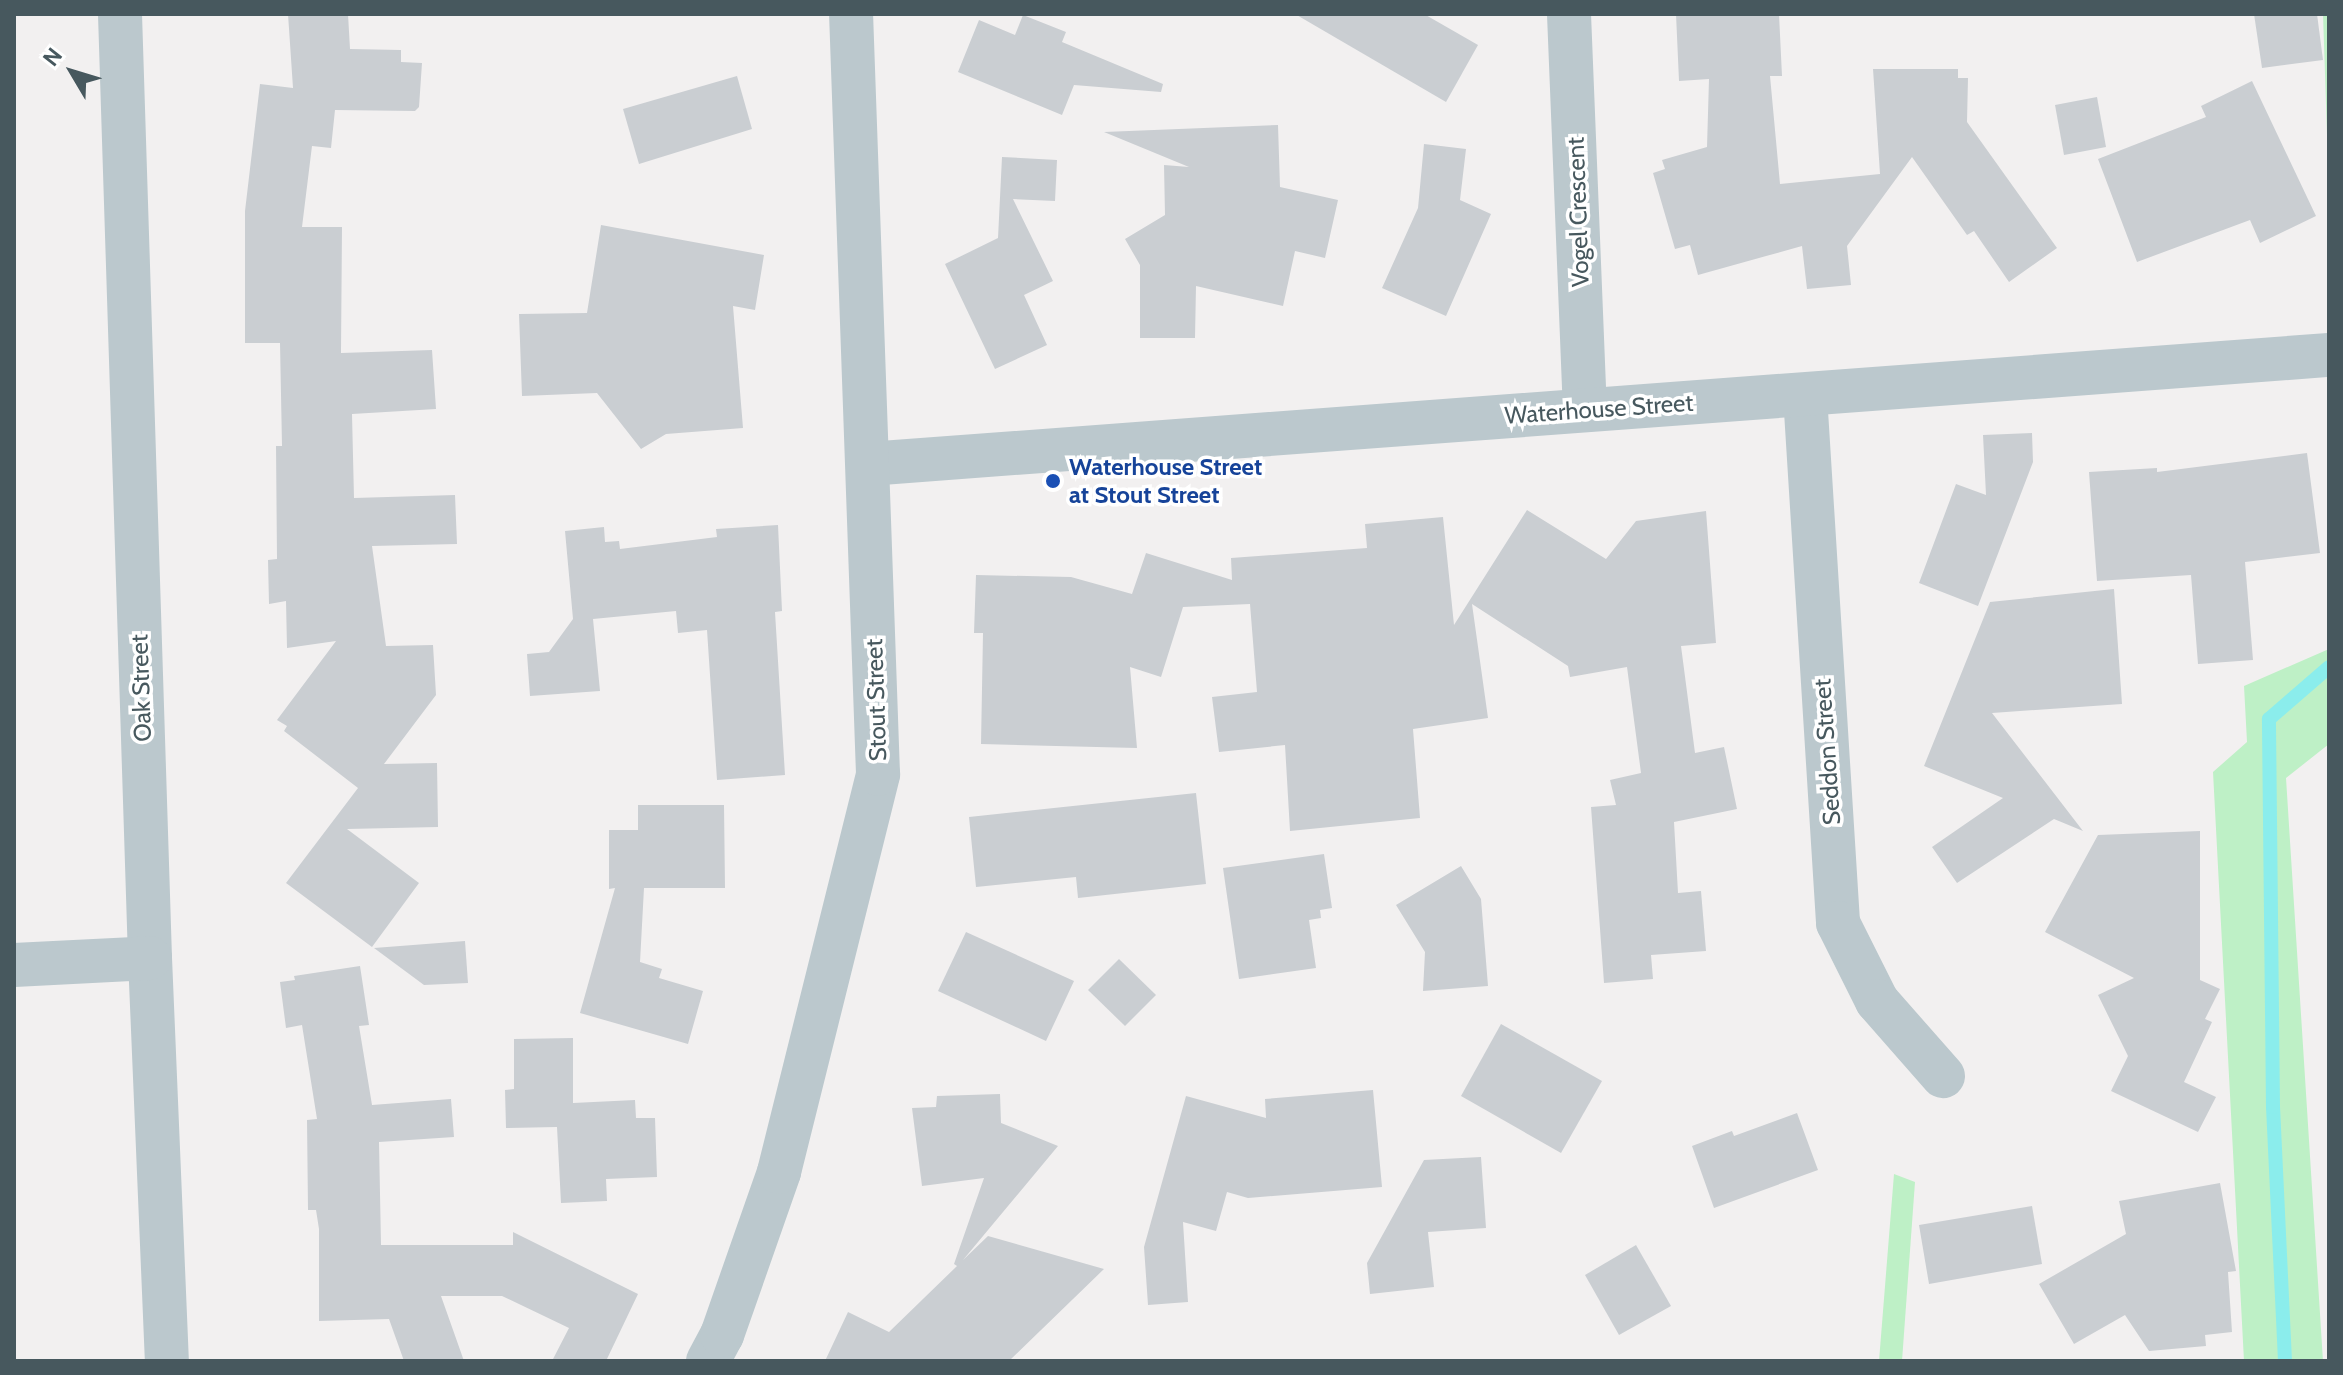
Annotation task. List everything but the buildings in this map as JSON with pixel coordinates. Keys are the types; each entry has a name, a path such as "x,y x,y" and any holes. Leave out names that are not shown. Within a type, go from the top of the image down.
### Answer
{"street":[{"name":"Oak Street","path":"120,14 150,958 167,1361"},
{"name":"Stout Street","path":"708,1361 722,1335 779,1172 878,774 851,14"},
{"name":"Vogel Crescent","path":"1569,14 1585,410"},
{"name":"Waterhouse Street","path":"868,464 2329,355"},
{"name":"Seddon Street","path":"1805,395 1838,923 1877,1001 1943,1076"},
{"path":"14,965 150,958"}],"green space":[{"path":"2323,14 2329,14 2329,194"},
{"path":"2329,649 2329,744 2286,778 2323,1361 2244,1361 2213,772 2247,742 2244,686"},
{"path":"1894,1174 1915,1182 1902,1361 1879,1361"}],"waterway":[{"path":"2285,1361 2273,1107 2269,719 2329,667"}],"place":[{"name":"Waterhouse Street at Stout Street","path":"1053,481"}]}
